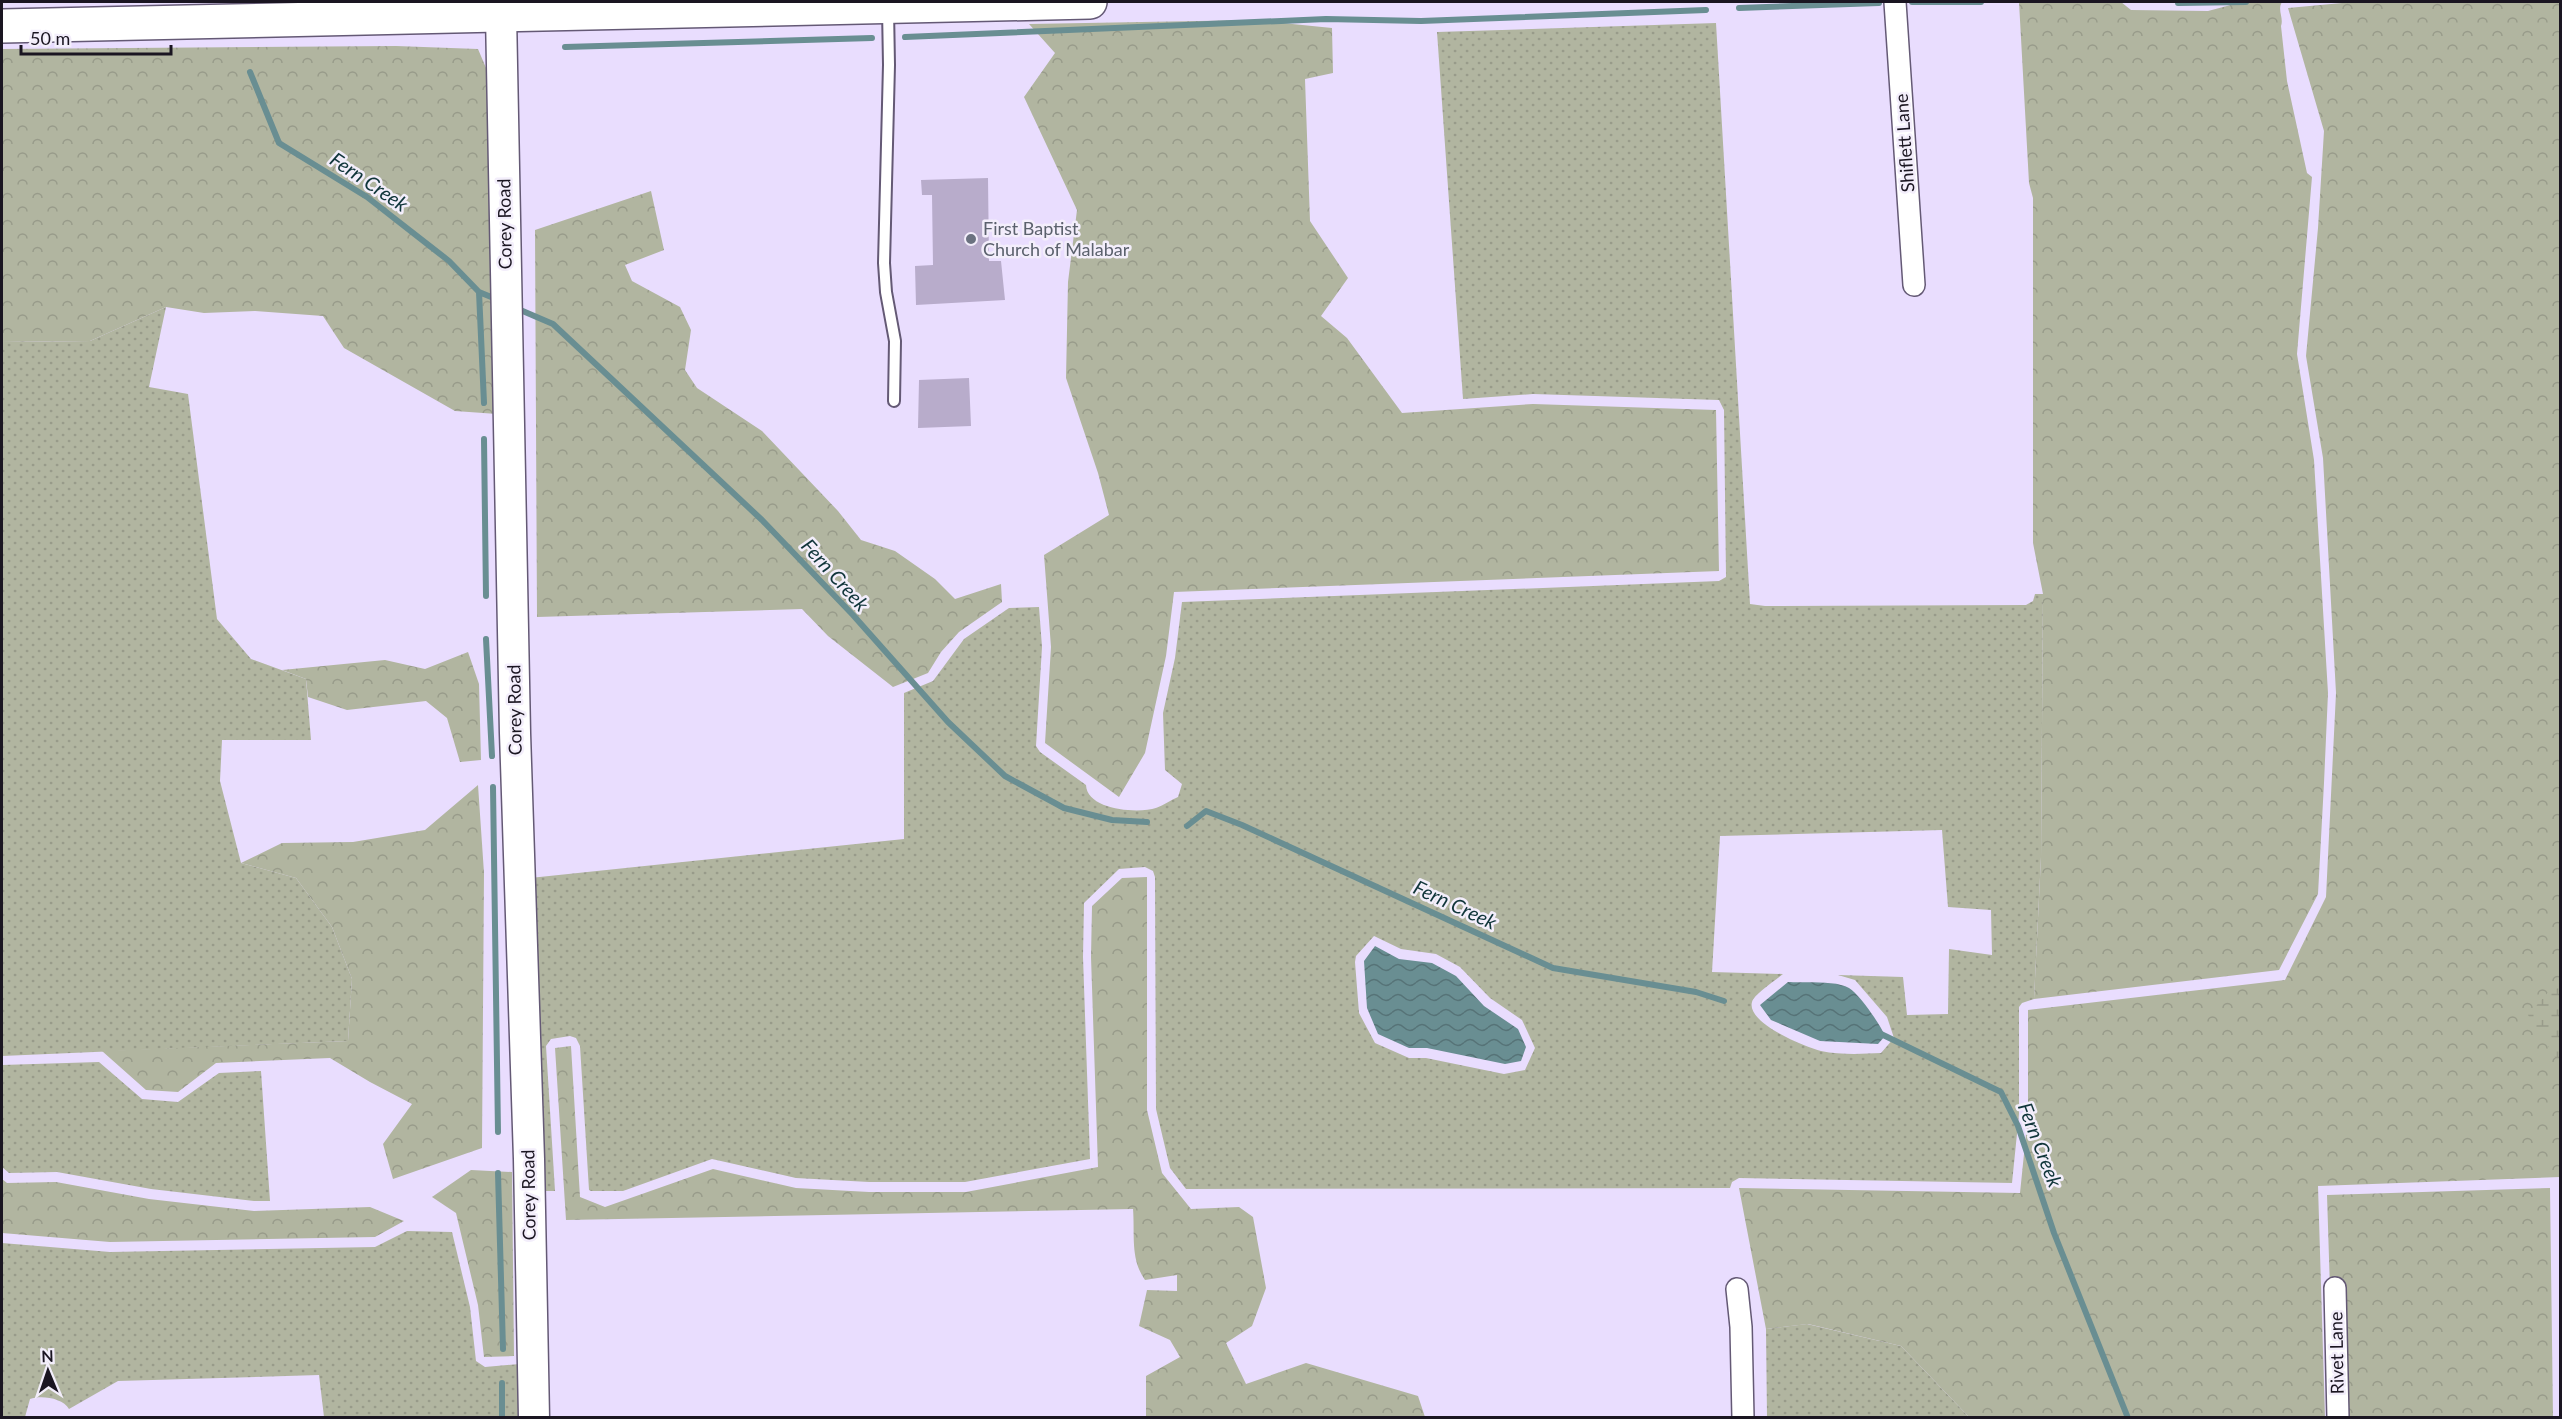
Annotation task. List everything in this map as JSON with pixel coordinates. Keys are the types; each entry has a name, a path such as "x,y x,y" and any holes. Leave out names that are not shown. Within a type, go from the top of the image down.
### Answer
{"main road":[{"path":"2,26 500,8 811,4 888,6 1090,2"}],"street":[{"name":"Shiflett Lane","path":"1895,2 1914,285"},
{"name":"Corey Road","path":"500,8 515,733 534,1418"},
{"name":"Rivet Lane","path":"2335,1288 2338,1418"},
{"path":"1737,1289 1741,1327 1743,1418"}],"lane":[{"path":"888,6 889,65 884,263 886,292 895,341 894,400"}],"green space":[{"path":"2019,2 2121,2 2131,10 2208,11 2242,2 2282,2 2281,26 2287,81 2307,173 2312,177 2297,354 2314,460 2328,693 2318,894 2279,970 2034,999 2041,857 2043,594 2033,543 2033,198 2029,183"},
{"path":"2353,2 2560,2 2560,1177 2318,1186 2325,1418 1969,1417 1901,1346 1808,1324 1766,1329 1739,1188 2020,1193 2028,1115 2028,1010 2285,980 2326,897 2336,693 2323,458 2306,356 2324,131 2288,8"},
{"path":"1254,20 1332,28 1333,73 1305,79 1310,221 1348,278 1321,316 1347,338 1402,413 1533,404 1716,410 1719,571 1174,592 1166,656 1145,753 1119,797 1045,743 1051,647 1044,555 1109,515 1098,473 1066,378 1068,282 1077,210 1024,97 1055,53 1029,24"},
{"path":"1716,23 1750,604 1765,606 2026,605 2033,601 2035,594 2043,594 2041,857 2034,999 2022,1003 2019,1007 2019,1114 2012,1183 1739,1178 1732,1182 1730,1188 1186,1189 1170,1168 1156,1109 1155,877 1153,871 1145,867 1119,869 1084,903 1083,957 1090,1159 965,1182 869,1182 796,1178 712,1159 623,1191 591,1191 589,1190 580,1046 576,1038 570,1036 551,1039 546,1046 555,1191 540,1191 530,878 904,839 904,693 933,681 964,639 1009,608 1039,607 1042,647 1036,746 1040,752 1086,785 1095,800 1104,805 1126,810 1148,810 1178,797 1182,784 1165,770 1163,713 1175,658 1182,602 1719,581 1726,577 1724,410 1719,400 1533,394 1463,399 1437,32","holes":["1942,830 1948,907 1991,910 1992,955 1949,949 1948,1014 1907,1015 1903,977 1838,975 1855,980 1887,1017 1894,1038 1881,1053 1843,1054 1821,1051 1778,1033 1758,1018 1753,1010 1752,1002 1757,995 1783,974 1712,972 1720,836","1374,936 1401,949 1436,954 1460,967 1490,998 1522,1020 1535,1048 1525,1070 1504,1074 1426,1058 1409,1058 1375,1043 1359,1013 1355,962 1356,956"]},
{"path":"396,46 478,49 489,75 497,414 455,411 344,348 323,316 255,311 204,313 166,307 90,341 2,342 2,49"},
{"path":"651,191 664,250 625,265 632,281 680,307 691,330 685,370 697,388 762,431 838,511 861,540 895,551 935,579 955,599 1001,584 1002,602 959,632 941,652 928,673 893,687 828,636 802,609 537,617 535,230"},
{"path":"166,307 149,387 188,394 217,619 251,659 306,679 311,740 222,740 220,781 241,863 296,878 332,927 352,979 348,1041 2,1056 2,342 90,341"},
{"path":"468,652 479,684 481,760 460,762 447,718 426,701 347,710 308,697 306,679 282,670 385,660 425,669"},
{"path":"478,785 484,873 482,1148 393,1179 383,1144 412,1104 330,1058 216,1063 178,1092 146,1090 102,1051 348,1041 352,979 332,927 296,878 241,863 282,843 353,842 425,830"},
{"path":"1147,877 1147,1110 1162,1173 1191,1209 1239,1207 1253,1217 1266,1288 1252,1326 1226,1343 1246,1384 1306,1363 1418,1396 1425,1417 1146,1417 1146,1376 1180,1357 1170,1340 1139,1326 1147,1290 1177,1291 1177,1275 1145,1280 1135,1255 1133,1209 566,1220 555,1048 571,1046 580,1197 605,1207 713,1169 796,1188 869,1192 966,1192 1098,1167 1091,957 1092,906 1122,878"},
{"path":"2560,979 2560,1065 2528,1015"},
{"path":"99,1062 142,1099 178,1102 219,1073 261,1071 270,1201 151,1189 57,1172 9,1173 2,1167 2,1065"},
{"path":"471,1170 512,1172 514,1356 484,1357 478,1305 456,1213 432,1197"},
{"path":"2,1179 7,1183 56,1182 149,1199 254,1211 370,1207 404,1221 375,1237 110,1242 2,1233"},
{"path":"2550,1188 2553,1417 2334,1417 2327,1195"},
{"path":"407,1231 452,1232 470,1307 476,1361 485,1367 520,1364 524,1417 324,1417 319,1375 118,1381 69,1409 57,1400 35,1398 30,1399 25,1417 2,1417 2,1243 110,1252 375,1247"},
{"path":"1807,1324 1901,1346 1969,1417 1767,1417 1766,1329"}],"water":[{"path":"1375,946 1399,959 1432,963 1456,976 1484,1006 1518,1029 1526,1047 1521,1061 1505,1064 1427,1048 1409,1048 1378,1034 1367,1008 1364,961"},
{"path":"1788,982 1828,983 1849,988 1869,1010 1885,1036 1878,1044 1820,1041 1771,1020 1760,1005"}],"building":[{"path":"988,178 989,261 1001,261 1005,300 916,305 915,266 933,265 932,195 922,195 921,180"},
{"path":"969,378 971,426 918,428 919,380"}],"waterway":[{"path":"1912,2 1981,2"},
{"path":"2178,3 2246,2"},
{"path":"1739,8 1879,3"},
{"path":"905,37 1326,19 1421,21 1706,10"},
{"path":"565,47 872,38"},
{"name":"Fern Creek","path":"250,72 279,143 367,197 449,261 479,292 496,299"},
{"path":"479,292 484,403"},
{"name":"Fern Creek","path":"518,309 553,324 762,520 853,615 948,722 1005,776 1064,808 1112,820 1147,822"},
{"path":"484,439 486,596"},
{"path":"486,639 492,756"},
{"path":"493,787 498,1132"},
{"name":"Fern Creek","path":"1187,826 1206,811 1242,825 1553,968 1696,992 1724,1001"},
{"name":"Fern Creek","path":"1879,1033 2001,1092 2018,1126 2054,1233 2128,1418"},
{"path":"498,1173 503,1349"},
{"path":"502,1383 502,1418"}],"place":[{"name":"First Baptist Church of Malabar","path":"971,239"}]}
